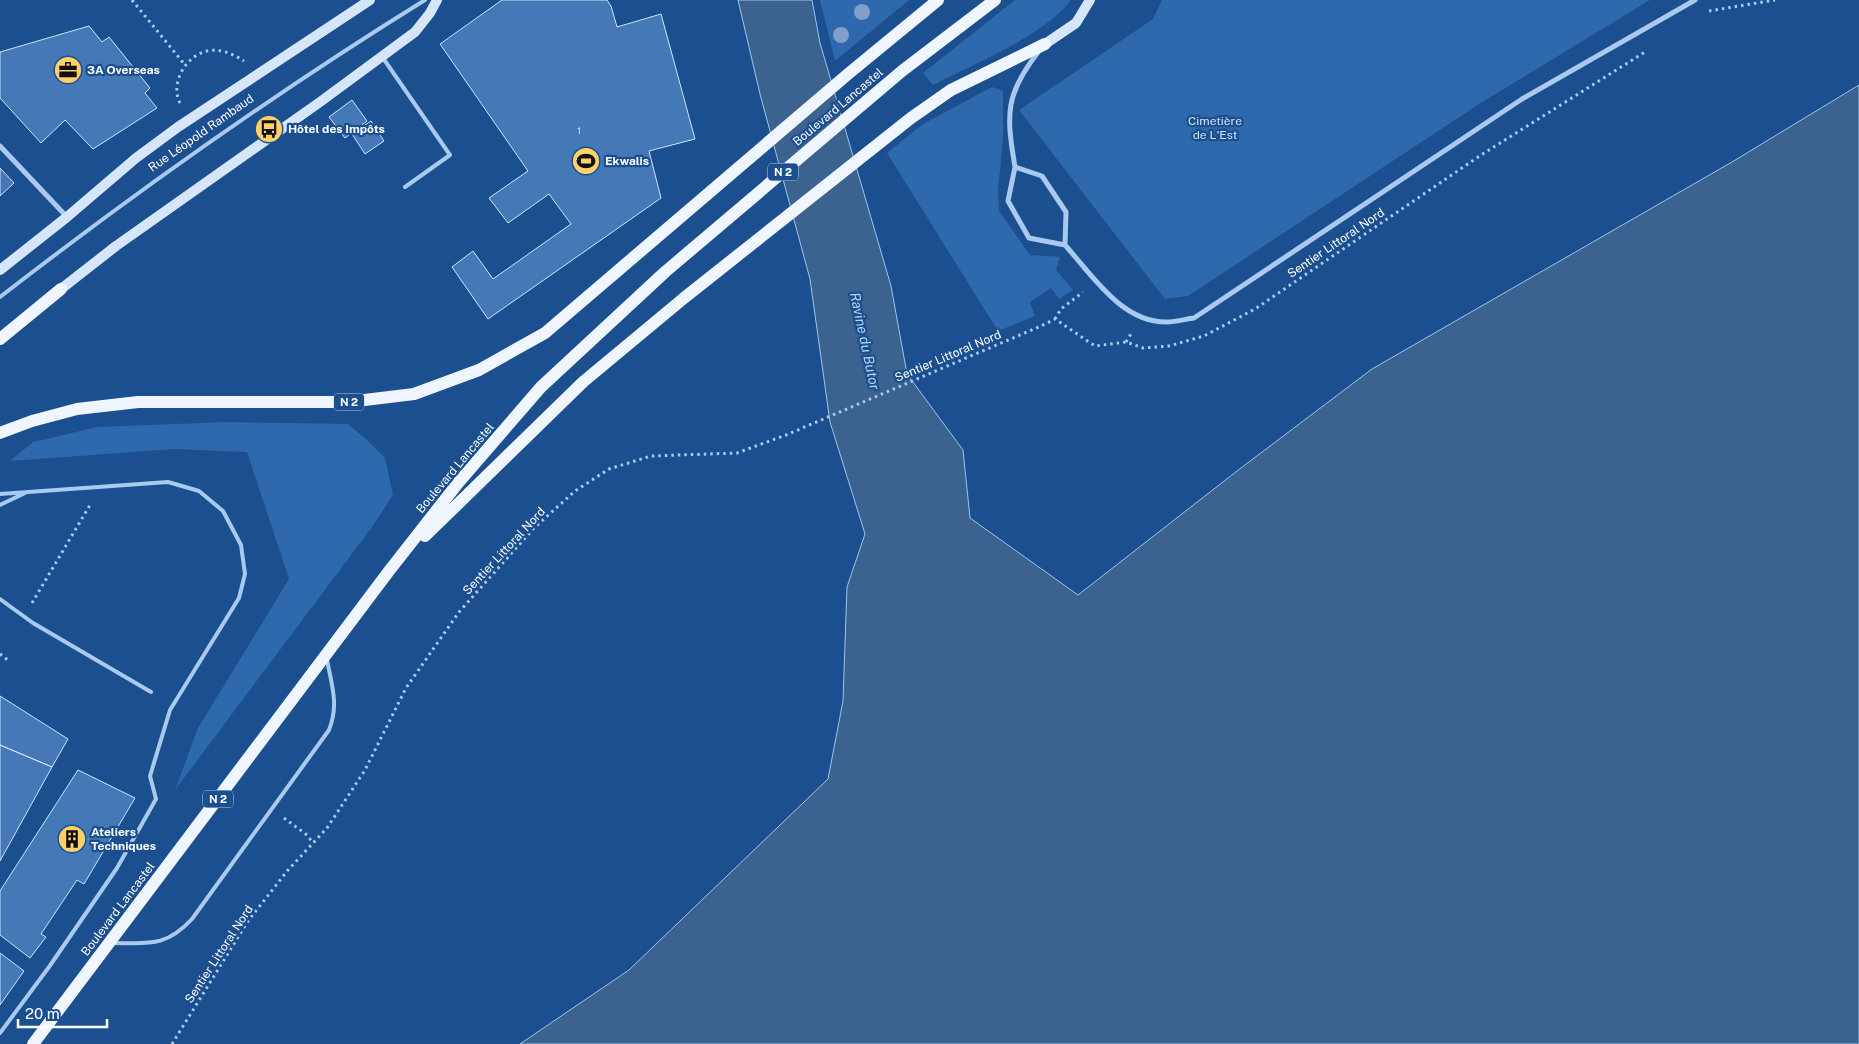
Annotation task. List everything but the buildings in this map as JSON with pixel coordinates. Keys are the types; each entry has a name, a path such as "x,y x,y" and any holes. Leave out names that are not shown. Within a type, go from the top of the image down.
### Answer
{"main road":[{"name":"Boulevard Lancastel","path":"0,433 77,409 138,402 348,402 414,394 479,370 545,333 848,74 938,0"},
{"name":"Boulevard Lancastel","path":"33,1044 389,571 458,483 541,387 665,272 902,71 995,0"},
{"path":"389,571 584,382 684,298 911,118 952,90 1045,44"},
{"path":"0,339 62,289"}],"street":[{"name":"Rue Léopold Rambaud","path":"0,270 68,218 136,158 178,127 370,0"},
{"path":"62,289 116,246 415,32 430,13 437,0"},
{"path":"1090,0 1076,23 1045,44 1023,71 1011,99 1009,135 1015,167 1008,201 1029,238 1065,245 1116,302 1141,317 1166,322 1194,318 1522,99 1695,0"},
{"path":"0,146 68,218"},
{"path":"1015,167 1042,176 1066,212 1065,245"}],"lane":[{"name":"Rue Léopold Rambaud","path":"0,298 86,230 173,166 294,84 425,0"},
{"path":"382,56 450,155 406,187"},
{"path":"0,494 168,482 199,491 223,510 241,545 245,574 239,598 170,710 150,776 156,799 117,868 49,967 0,1033"},
{"path":"0,505 27,492"},
{"path":"0,599 33,622 152,692"},
{"path":"110,944 157,943 180,932 192,918 329,730 334,717 335,700 326,654"}],"path":[{"path":"132,0 185,65"},
{"path":"1702,16 1710,11 1775,0"},
{"name":"Sentier Littoral Nord","path":"172,1044 248,922 288,870 327,828 365,770 406,688 459,612 534,528 575,491 609,469 651,456 737,453 786,435 1055,319 1094,346 1126,342 1143,348 1169,346 1204,336 1255,309 1481,155 1653,47"},
{"path":"178,127 173,118 185,110 178,102 176,90 178,79 185,65 194,57 207,51 222,51 236,56 250,66"},
{"path":"1055,319 1061,309 1097,281"},
{"path":"31,605 100,487"},
{"path":"0,654 9,661"},
{"path":"280,815 307,835 313,843"}],"green space":[{"path":"820,0 909,0 835,61"},
{"path":"1015,0 1071,0 1044,26 1007,48 933,85 923,73"},
{"name":"Cimetière de L'Est","path":"1162,0 1650,0 1479,104 1188,296 1165,299 1019,110 1153,19"},
{"path":"992,87 1003,91 1003,139 998,191 999,211 1030,255 1060,257 1056,270 1073,290 1059,299 1051,288 1030,302 1035,316 998,331 887,153 923,124"},
{"path":"226,422 348,424 385,458 393,495 372,527 175,790 198,728 289,579 247,452 174,449 10,461 33,442 97,427"}],"water":[{"name":"Ravine du Butor","path":"738,0 812,0 820,43 891,286 907,374 963,450 970,518 1078,595 1372,369 1732,162 1859,85 1859,1044 520,1044 629,970 828,779 843,701 847,587 865,534 830,422 810,279 760,94"}],"place":[{"name":"3A Overseas","path":"68,70"},
{"name":"Hôtel des Impôts","path":"269,129"},
{"name":"Ekwalis","path":"586,161"},
{"name":"Ateliers Techniques","path":"72,839"}]}
